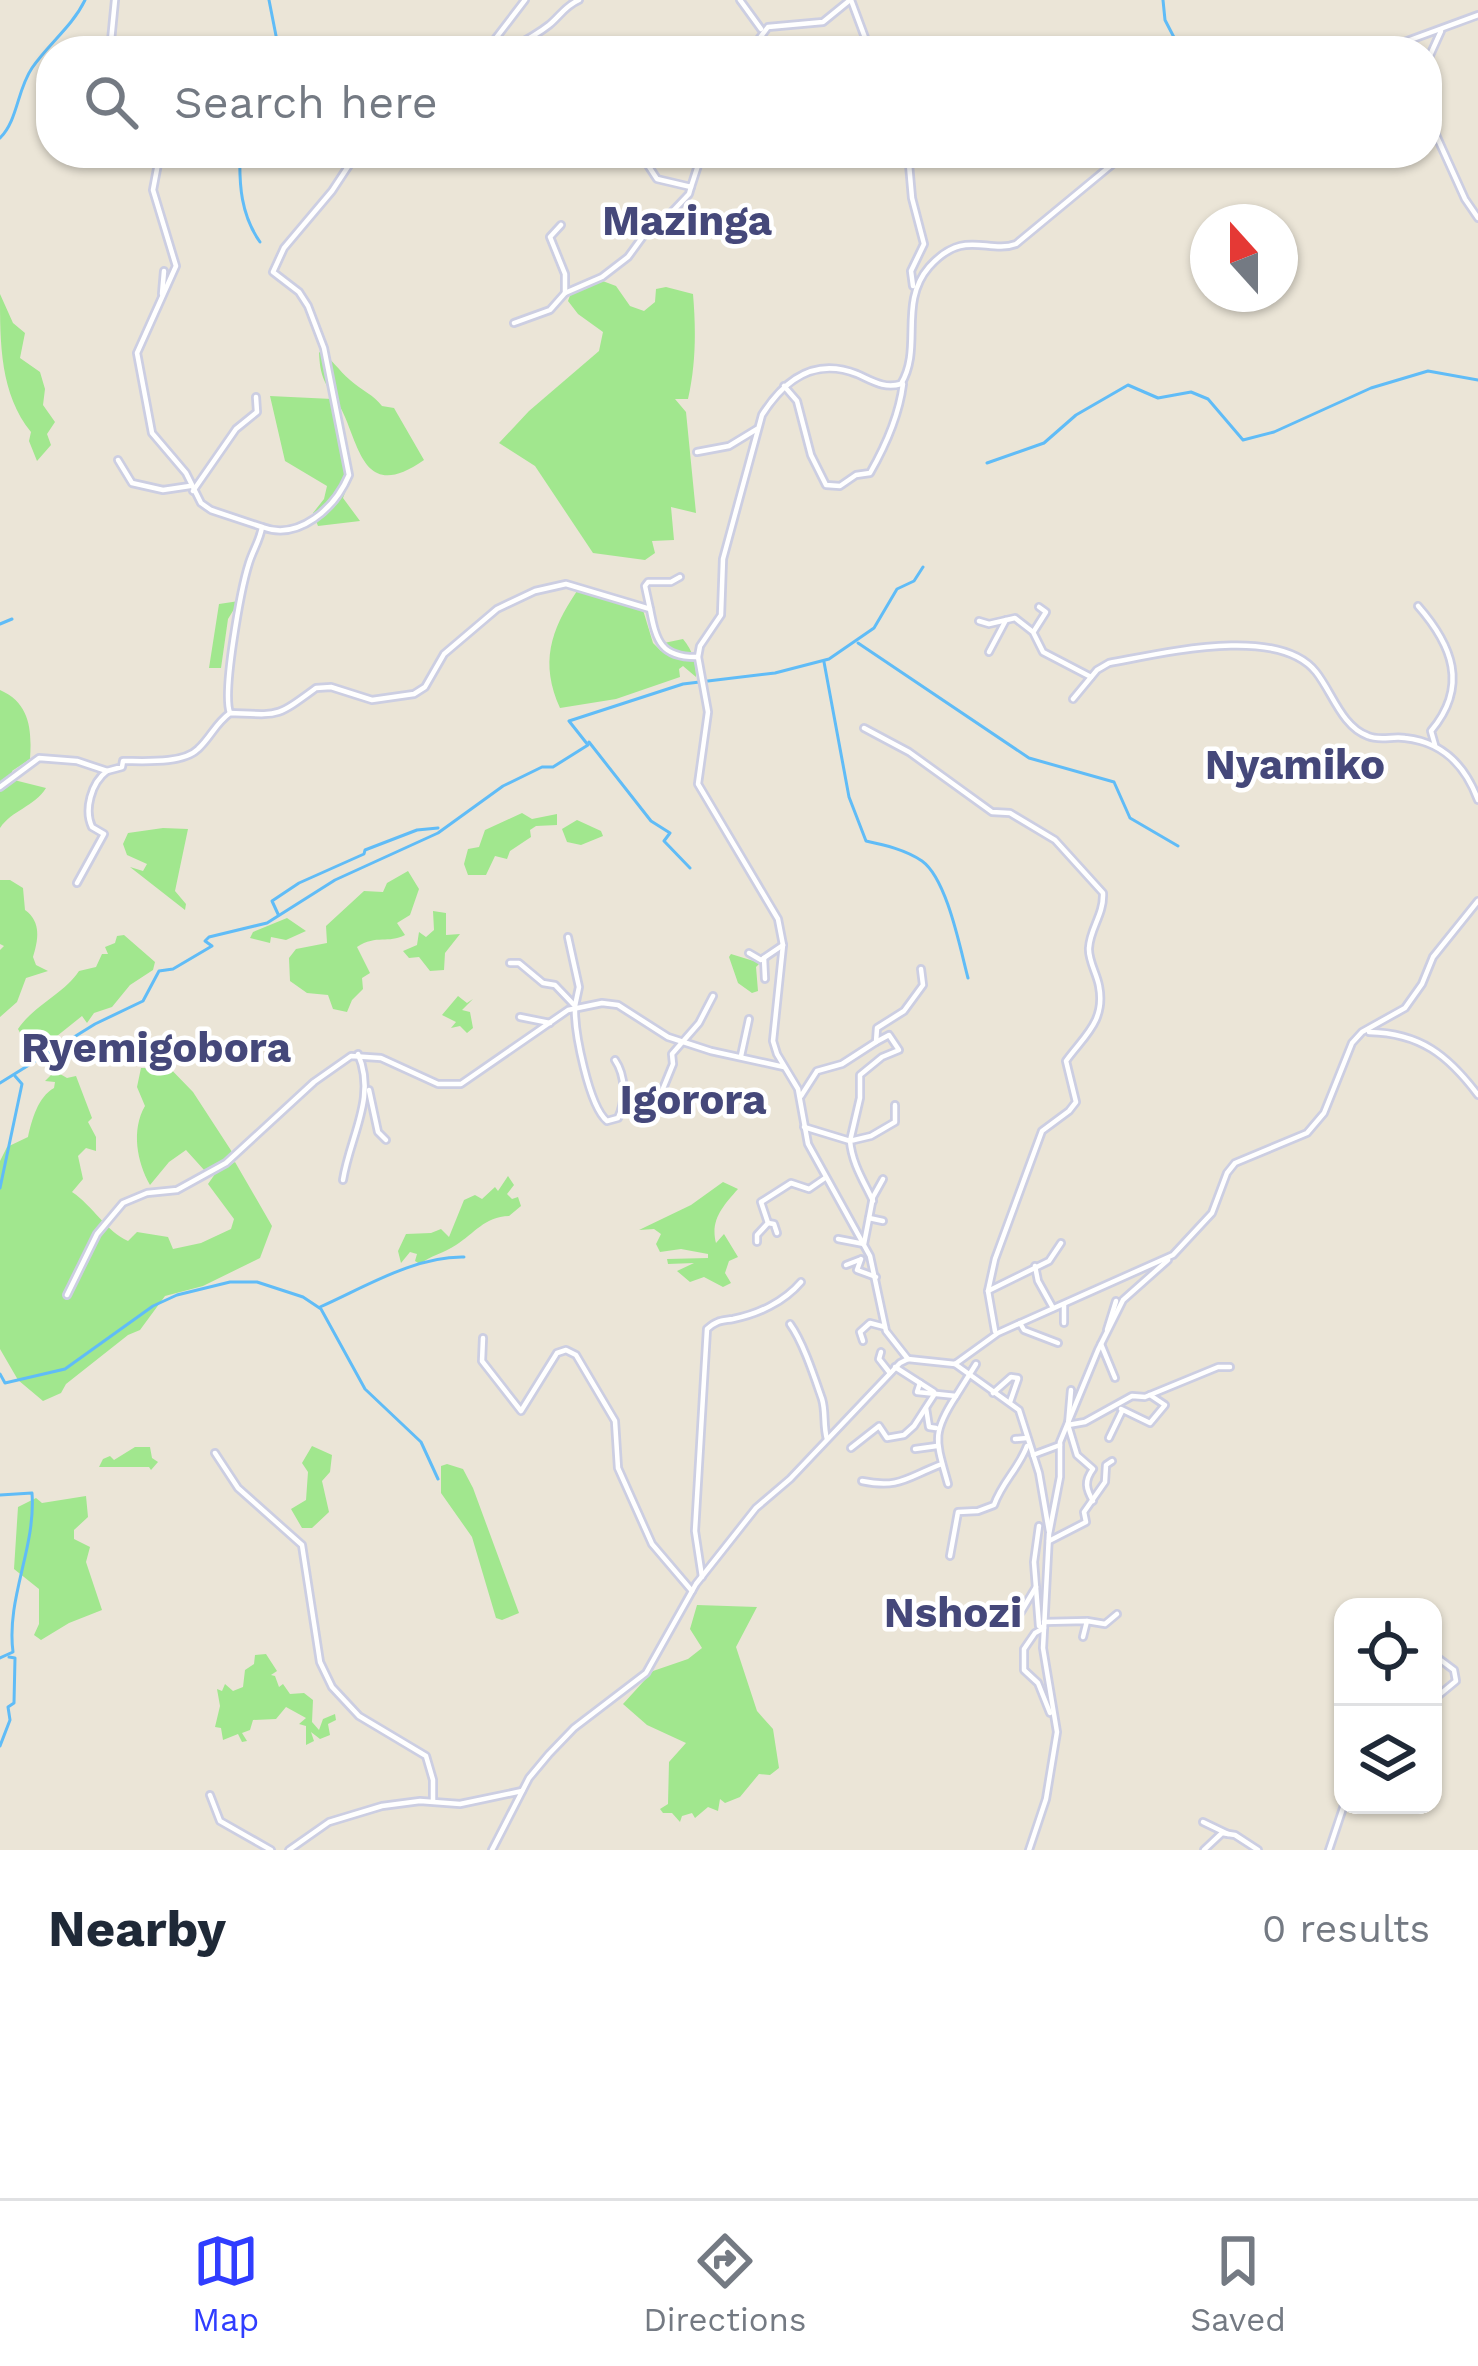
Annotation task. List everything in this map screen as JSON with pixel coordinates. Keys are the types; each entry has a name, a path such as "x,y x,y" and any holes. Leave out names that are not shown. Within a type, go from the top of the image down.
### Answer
{"street":[{"path":"111,36 115,0"},
{"path":"497,36 525,0"},
{"path":"534,36 578,0"},
{"path":"740,0 762,30"},
{"path":"762,30 823,22 851,0 864,36"},
{"path":"1426,36 1478,15"},
{"path":"759,36 762,30"},
{"path":"1439,36 1441,31"},
{"path":"1442,149 1478,218"},
{"path":"157,168 153,190 176,266 139,341 136,362 152,433 212,510 283,531 320,517 349,476 324,348 308,306 273,272 284,248 347,168"},
{"path":"650,168 657,179 691,187"},
{"path":"514,323 550,310 565,292 602,277 628,257 652,224 689,194 697,168"},
{"path":"784,386 796,401 811,455 826,484 840,486 856,475 870,473 892,430 908,367 911,272 924,244 909,168"},
{"path":"914,290 925,272 950,250 961,245 1005,248 1034,233 1109,168"},
{"path":"561,225 550,238 565,274 565,292"},
{"path":"162,300 164,271"},
{"path":"904,382 885,386 835,368 808,371 784,386 763,415 723,559 721,615 698,657 706,701 706,741 698,784 778,919 783,945 773,1041 798,1089 804,1127 825,1178 870,1256 886,1330 908,1359 956,1364 993,1397 1019,1410 1021,1462 1007,1474 994,1505 956,1514 950,1556"},
{"path":"118,460 132,483 163,490 191,488 236,429 257,412 256,398"},
{"path":"697,452 729,446 758,428"},
{"path":"230,713 226,701 234,640 249,562 262,526"},
{"path":"680,577 648,582 653,636 680,658 698,657"},
{"path":"77,883 104,834 92,827 87,816 96,781 122,767 123,761 188,755 230,713 268,717 297,704 316,688 331,687 372,700 414,694 424,687 444,654 496,608 535,590 566,584 650,609"},
{"path":"1418,606 1443,636 1451,673 1444,716 1431,731 1436,745 1461,767 1478,800"},
{"path":"1033,632 1046,612 1039,607"},
{"path":"979,621 989,624 1015,618 1033,632 1043,652 1091,677"},
{"path":"988,652 1006,619"},
{"path":"1073,699 1103,664 1191,646 1278,650 1314,669 1345,717 1365,735 1436,745"},
{"path":"864,728 909,752 992,812 1010,813 1055,840 1103,893 1103,914 1088,950 1100,988 1100,1009 1091,1034 1069,1056 1065,1067 1076,1102 1042,1131 995,1259 988,1291 996,1334"},
{"path":"0,787 39,758 77,761 107,771"},
{"path":"1029,1850 1047,1791 1057,1732 1043,1656 1060,1445 1106,1333 1123,1300 1212,1213 1235,1163 1306,1133 1324,1113 1343,1061 1362,1032 1406,1009 1432,957 1478,902"},
{"path":"568,937 579,987 575,1035 593,1101 607,1121 618,1118 623,1103 615,1060"},
{"path":"764,958 783,945"},
{"path":"749,953 764,958"},
{"path":"764,958 765,979"},
{"path":"510,963 519,963 543,983 555,985 575,1006"},
{"path":"876,1042 877,1028 904,1011 923,986 921,969"},
{"path":"662,1091 672,1054 713,996"},
{"path":"68,1295 97,1234 124,1203 147,1193 177,1190 226,1163 314,1082 358,1054 381,1058 438,1084 461,1084 575,1006 618,1005 662,1035 784,1067"},
{"path":"520,1017 550,1023"},
{"path":"741,1056 749,1019"},
{"path":"1362,1032 1407,1035 1434,1047 1478,1095"},
{"path":"799,1101 817,1072 850,1060 889,1035 899,1050 860,1075 850,1141 852,1162 873,1201"},
{"path":"708,1060 710,1051"},
{"path":"358,1054 378,1132 386,1140"},
{"path":"343,1180 368,1085"},
{"path":"804,1127 850,1141 871,1136 895,1122 895,1105"},
{"path":"768,1222 761,1202 791,1184 808,1189 825,1178"},
{"path":"863,1244 883,1179"},
{"path":"868,1217 883,1221"},
{"path":"768,1222 777,1233"},
{"path":"757,1242 757,1234 768,1222"},
{"path":"838,1240 863,1244"},
{"path":"988,1291 1049,1261 1061,1243"},
{"path":"956,1364 996,1334 1174,1255"},
{"path":"846,1265 870,1256"},
{"path":"861,1259 857,1270 876,1277"},
{"path":"1035,1266 1053,1308"},
{"path":"702,1577 694,1532 706,1329 716,1321 772,1305 801,1282"},
{"path":"1106,1333 1116,1301"},
{"path":"1064,1304 1064,1323"},
{"path":"863,1341 860,1332 870,1323 886,1330"},
{"path":"1021,1323 1024,1330 1058,1343"},
{"path":"790,1324 801,1340 803,1357 823,1401 827,1439"},
{"path":"876,1335 886,1330"},
{"path":"483,1338 482,1361 521,1411 556,1353 566,1350 576,1355 615,1421 617,1468 652,1544 692,1591"},
{"path":"1101,1344 1115,1378"},
{"path":"881,1352 879,1358 936,1395 956,1396"},
{"path":"895,1368 901,1353"},
{"path":"492,1850 529,1778 562,1739 646,1673 692,1591 756,1508 908,1359"},
{"path":"948,1484 936,1427 976,1364"},
{"path":"1120,1407 1125,1396 1150,1395 1218,1367 1230,1367"},
{"path":"993,1397 1010,1377 1018,1376 1010,1402"},
{"path":"1071,1390 1068,1425 1077,1455 1093,1469 1087,1477 1093,1501"},
{"path":"851,1448 879,1426 887,1438 904,1435 936,1395"},
{"path":"1068,1425 1120,1407 1150,1423 1165,1405 1150,1395"},
{"path":"1109,1438 1124,1413 1120,1407"},
{"path":"926,1408 928,1426 936,1427"},
{"path":"1022,1436 1042,1485 1049,1538"},
{"path":"915,1449 937,1445"},
{"path":"1033,1455 1060,1445"},
{"path":"215,1453 238,1488 302,1545 320,1662 332,1687 359,1716 426,1756 433,1801"},
{"path":"1049,1538 1087,1522 1084,1512 1112,1461"},
{"path":"862,1481 886,1487 942,1464"},
{"path":"1039,1526 1034,1562 1039,1627 1087,1621 1105,1624 1117,1614"},
{"path":"1006,1615 1010,1606 1022,1612 1036,1587"},
{"path":"1083,1637 1087,1621"},
{"path":"1044,1625 1022,1660 1024,1670 1039,1683 1052,1714"},
{"path":"1442,1661 1454,1670 1456,1681 1442,1693"},
{"path":"289,1850 328,1822 382,1806 433,1801 456,1804 524,1791"},
{"path":"210,1795 220,1820 271,1850"},
{"path":"1329,1850 1341,1814"},
{"path":"1203,1822 1258,1850"},
{"path":"1204,1850 1215,1838 1228,1834"}],"green space":[{"path":"592,277 616,286 630,306 644,311 655,302 656,289 693,294 691,386 688,399 675,399 686,412 696,513 671,507 674,540 652,541 655,553 645,560 593,553 535,466 499,443 599,351 603,332 568,301 572,290"},
{"path":"0,294 13,323 25,333 20,358 40,372 43,405 55,422 47,434 51,445 37,461 29,441 31,432 8,385"},
{"path":"319,352 382,406 394,408 424,460 387,475 365,462 324,380"},
{"path":"270,396 332,399 352,474 343,498 360,521 318,526 313,513 327,486 285,461"},
{"path":"577,591 643,610 653,643 661,651 664,643 683,639 693,657 696,677 683,666 680,677 616,699 560,708 550,676 551,648"},
{"path":"239,601 228,619 221,668 209,668 219,604"},
{"path":"0,690 18,702 29,728 30,759 12,771 14,780 46,788 0,828"},
{"path":"522,813 532,819 557,814 557,825 536,826 507,859 495,856 486,875 468,875 464,864 468,849 479,847 485,830"},
{"path":"577,820 603,836 581,845 567,842 562,829"},
{"path":"188,829 175,891 186,904 185,910 130,867 143,871 147,864 127,855 123,844 128,833"},
{"path":"408,871 419,889 410,915 397,923 405,935 357,947 370,973 362,978 363,989 347,1012 333,1009 328,995 307,993 290,981 289,958 296,949 327,943 326,926 364,891 383,892 387,883"},
{"path":"0,880 23,888 25,910 37,932 33,957 36,965 48,971 26,978 17,1002 0,1017 0,950 4,946 0,944"},
{"path":"433,911 446,913 446,935 460,934 445,953 444,970 430,971 419,957 409,958 403,951 417,945 419,932 426,937 434,930"},
{"path":"287,918 306,931 286,940 271,937 270,943 250,938 253,932"},
{"path":"124,935 155,962 153,970 87,1023 82,1016 52,1040 35,1045 24,1040 18,1029 25,1021 79,971 96,967 102,954 108,954 105,947"},
{"path":"731,954 760,963 756,967 758,991 752,993 738,983"},
{"path":"458,996 467,1003 473,999 462,1010 470,1012 473,1028 467,1033 460,1026 451,1028 456,1022 442,1015"},
{"path":"159,1057 193,1092 234,1155 205,1171 186,1150 150,1185 137,1146 145,1106 137,1087 141,1068 153,1068"},
{"path":"55,1071 67,1078 76,1076 96,1137 96,1151 86,1148 78,1156 83,1179 72,1192 120,1237 128,1241 137,1232 168,1237 173,1249 231,1229 234,1219 208,1184 235,1162 272,1226 260,1258 203,1286 165,1296 140,1330 66,1384 61,1393 43,1401 18,1380 0,1349 0,1161 7,1147 28,1137 40,1103 54,1088 55,1082 45,1081"},
{"path":"508,1176 514,1185 507,1194 518,1197 521,1206 509,1216 486,1222 420,1264 415,1261 417,1254 410,1252 401,1263 398,1251 406,1234 441,1229 449,1237 464,1200 475,1195 482,1199 495,1187 498,1191"},
{"path":"723,1182 738,1189 715,1227 716,1243 724,1234 738,1257 729,1261 725,1273 731,1283 723,1287 704,1277 690,1282 677,1271 694,1263 668,1264 667,1259 708,1258 708,1254 681,1249 660,1252 656,1244 661,1234 654,1229 639,1230 691,1205"},
{"path":"312,1446 332,1455 330,1472 322,1481 329,1512 312,1528 302,1528 291,1509 306,1500 308,1472 302,1463"},
{"path":"135,1447 150,1447 158,1462 151,1470 99,1467 103,1459 110,1456 114,1460"},
{"path":"441,1466 463,1469 473,1488 519,1613 496,1618 472,1537 441,1493"},
{"path":"86,1496 88,1517 74,1530 74,1539 90,1547 86,1562 102,1610 41,1640 34,1635 39,1624 39,1589 14,1569 18,1507 36,1498 42,1503"},
{"path":"697,1605 757,1607 736,1647 757,1711 773,1729 779,1768 770,1775 759,1774 740,1797 725,1803 720,1799 718,1811 708,1807 695,1818 692,1813 682,1816 680,1822 660,1809 668,1804 669,1762 686,1743 647,1725 623,1704 653,1671 688,1659 702,1648 690,1629"},
{"path":"266,1654 277,1671 271,1675 279,1687 283,1684 290,1694 304,1693 313,1700 312,1722 319,1730 323,1719 335,1714 336,1720 328,1724 330,1735 320,1739 311,1732 314,1741 306,1745 306,1726 299,1724 306,1718 286,1707 276,1719 253,1720 250,1730 242,1733 247,1741 242,1742 238,1734 223,1740 221,1728 215,1727 220,1706 217,1689 222,1691 225,1684 233,1691 243,1687 245,1670 254,1664 255,1655"}],"waterway":[{"path":"59,36 85,0"},
{"path":"269,0 276,36"},
{"path":"1163,0 1173,36"},
{"path":"0,138 36,63"},
{"path":"240,168 242,199 260,242"},
{"path":"987,463 1044,443 1076,415 1128,385 1158,398 1191,392 1208,399 1243,440 1274,432 1371,388 1428,371 1478,380"},
{"path":"0,1083 95,1024 143,1001 159,971 173,969 212,946 205,941 209,937 267,923 335,880 438,833 503,786 542,767 553,767 588,745 569,721 683,684 775,673 829,659 874,628 897,589 914,581 923,567"},
{"path":"0,624 12,619"},
{"path":"858,643 1029,758 1114,782 1130,818 1178,846"},
{"path":"824,662 849,797 866,841 909,854 931,870 951,915 968,978"},
{"path":"589,742 651,821 670,833 664,841 690,868"},
{"path":"278,914 272,901 299,883 365,850 417,830 438,828"},
{"path":"0,1188 22,1084 15,1076"},
{"path":"320,1307 409,1267 464,1257"},
{"path":"0,1374 5,1383 65,1369 153,1306 177,1295 230,1282 257,1282 303,1297 321,1309 365,1389 421,1442 438,1479"},
{"path":"0,1495 32,1493 30,1533 14,1612 13,1652 0,1658"},
{"path":"0,1746 10,1720 8,1707 14,1703 15,1658 9,1657"}],"district":[{"name":"Mazinga","path":"687,220"},
{"name":"Nyamiko","path":"1295,764"},
{"name":"Ryemigobora","path":"156,1047"},
{"name":"Igorora","path":"693,1099"},
{"name":"Nshozi","path":"953,1612"}]}
